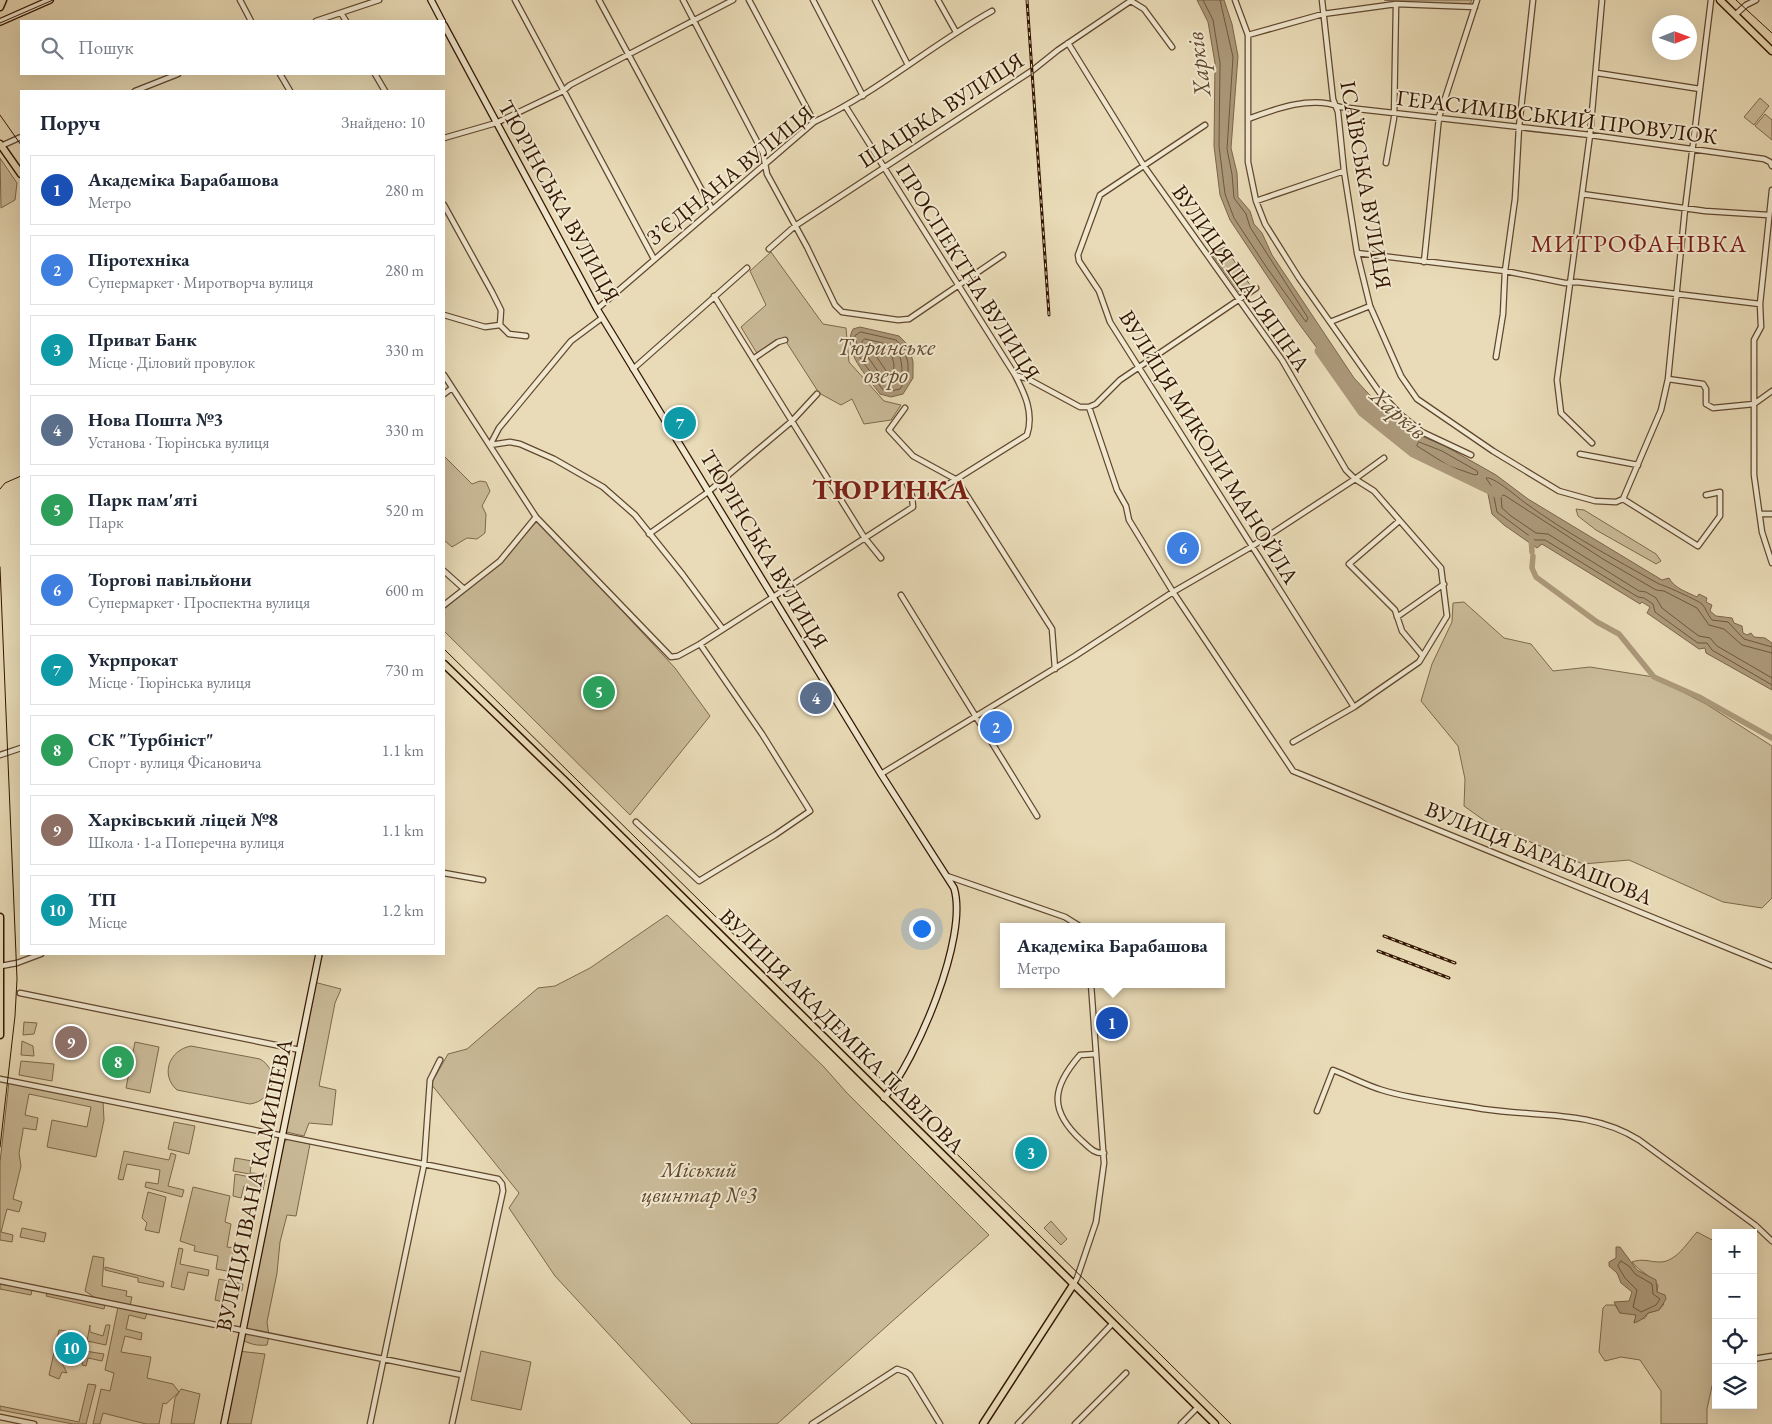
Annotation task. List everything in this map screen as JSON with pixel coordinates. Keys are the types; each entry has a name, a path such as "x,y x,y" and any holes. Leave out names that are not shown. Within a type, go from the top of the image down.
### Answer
{"main road":[{"path":"0,7 3,0"},
{"path":"0,22 50,0"},
{"path":"431,0 441,20"},
{"path":"1720,0 1772,51"},
{"name":"ТЮРІНСЬКА ВУЛИЦЯ","path":"445,27 597,309 632,369 881,774 954,888 957,903 954,940 946,972 905,1068 884,1098"},
{"path":"1,145 20,173"},
{"name":"ВУЛИЦЯ АКАДЕМІКА ПАВЛОВА","path":"445,665 565,781 1072,1285 1215,1424"},
{"path":"0,917 0,1035"},
{"name":"ВУЛИЦЯ ІВАНА КАМИШЕВА","path":"224,1424 319,955"},
{"path":"983,1424 1072,1285"}],"street":[{"path":"240,0 250,20"},
{"path":"319,20 379,0"},
{"path":"515,0 654,258"},
{"path":"599,0 627,55 712,209"},
{"path":"683,0 763,153 767,174 835,304 842,312 904,320 1003,255"},
{"path":"445,138 496,124 563,91 570,85 733,0"},
{"path":"749,0 814,122"},
{"path":"813,0 863,96"},
{"path":"875,0 908,65"},
{"path":"938,0 956,32"},
{"path":"1131,0 1144,9 1172,47"},
{"name":"ШАЦЬКА ВУЛИЦЯ","path":"769,249 795,226 1028,73 1131,0"},
{"path":"1235,0 1248,35 1248,162 1256,201 1265,224 1380,393 1400,415 1422,432 1471,455"},
{"name":"ІСАЇВСЬКА ВУЛИЦЯ","path":"1322,0 1344,171 1357,253 1370,306 1401,376 1417,399 1492,452 1559,490 1595,501 1616,502 1623,500"},
{"path":"1424,262 1439,117 1477,0"},
{"path":"1496,357 1503,314 1505,271 1515,199 1519,127 1533,0"},
{"path":"1592,443 1564,417 1559,408 1558,380 1590,135 1602,0"},
{"path":"1706,495 1720,492 1720,516 1698,546 1623,500 1661,410 1668,380 1685,209 1711,0"},
{"path":"1735,15 1746,4 1756,0"},
{"path":"1248,35 1323,14 1396,4 1475,7"},
{"path":"1386,163 1392,138 1396,4"},
{"name":"З’ЄДНАНА ВУЛИЦЯ","path":"597,309 814,122 846,107 956,32 992,11"},
{"path":"341,13 345,20"},
{"name":"ВУЛИЦЯ ШАЛЯПІНА","path":"1068,43 1144,166 1202,251 1240,300 1282,360 1332,448 1355,480 1374,491 1398,522 1441,568 1444,584"},
{"path":"1596,73 1700,89"},
{"path":"138,90 175,75"},
{"path":"281,75 289,90"},
{"path":"376,75 384,90"},
{"name":"ГЕРАСИМІВСЬКИЙ ПРОВУЛОК","path":"1248,119 1294,105 1331,103 1393,113 1590,135 1764,159 1770,162 1772,166"},
{"name":"ПРОСПЕКТНА ВУЛИЦЯ","path":"846,107 1015,375 1028,405 1030,425 1027,434 957,480"},
{"path":"1144,166 1205,125"},
{"path":"1,145 20,138"},
{"name":"ВУЛИЦЯ МИКОЛИ МАНОЙЛА","path":"1144,166 1100,195 1078,255 1079,261 1099,290 1110,322 1354,707"},
{"path":"1256,201 1344,171"},
{"path":"1772,190 1760,304 1761,327 1754,340 1754,475 1762,532 1772,563"},
{"path":"1582,194 1685,209 1768,216"},
{"path":"445,207 501,310 500,325 509,334 526,336"},
{"path":"1357,253 1505,271 1571,282 1760,304"},
{"path":"632,369 747,268"},
{"path":"1015,375 1028,379 1080,407 1089,407 1100,401 1120,380 1256,288"},
{"path":"714,296 864,536 881,558"},
{"path":"1330,322 1370,306"},
{"path":"445,315 485,326 500,325"},
{"path":"490,445 499,428 571,341 602,318"},
{"path":"753,359 778,342 785,340"},
{"path":"445,377 536,517 671,656 678,656 700,644 913,506 912,496 906,484"},
{"path":"1668,380 1703,384 1706,389 1706,404 1711,408 1754,404 1772,391"},
{"path":"445,393 452,388"},
{"path":"650,534 708,492 792,421 817,394"},
{"path":"1089,407 1117,490 1126,506 1129,520 1173,592"},
{"path":"905,408 889,430 913,456 957,480 1052,629 1055,669"},
{"path":"490,445 510,442 520,444 554,459 603,487 635,516 683,575 722,628"},
{"path":"1580,454 1638,465"},
{"path":"881,774 1055,669 1173,592 1251,547 1355,480 1384,458"},
{"path":"931,495 957,480"},
{"path":"1760,514 1772,514"},
{"path":"445,603 462,588 500,561 536,517"},
{"path":"1398,522 1349,564 1395,610 1402,630 1422,655"},
{"path":"445,572 462,588"},
{"path":"1294,742 1354,707 1419,662 1448,616 1444,584 1397,617"},
{"name":"ВУЛИЦЯ БАРАБАШОВА","path":"1173,592 1293,771 1772,966"},
{"path":"901,595 1037,816"},
{"path":"636,822 699,881 775,835 810,811 762,734 700,644"},
{"path":"0,755 20,748"},
{"path":"445,873 483,880"},
{"path":"948,876 1065,917 1077,923"},
{"path":"1,966 14,964 38,955"},
{"path":"1072,1285 1078,1278 1096,1222 1104,1153 1091,988"},
{"path":"20,993 300,1050"},
{"path":"1096,1054 1080,1055 1065,1072 1059,1087 1059,1110 1063,1122 1075,1135 1096,1153 1104,1153"},
{"path":"370,1424 385,1360 424,1165 428,1089 430,1080 440,1060"},
{"path":"1317,1112 1333,1070 1382,1090 1422,1099 1484,1109 1591,1120 1624,1131 1646,1144 1734,1208 1772,1241"},
{"path":"0,1079 282,1134 498,1179 502,1184 503,1191 452,1424"},
{"path":"0,1281 462,1375"},
{"path":"1018,1424 1112,1324"},
{"path":"1757,1358 1772,1356"},
{"path":"812,1424 897,1369 906,1372 910,1376 940,1424"},
{"path":"1075,1424 1126,1373"},
{"path":"1182,1424 1198,1408"},
{"path":"0,1418 34,1424"}],"green space":[{"path":"1384,0 1472,0 1470,4 1418,4"},
{"path":"1760,98 1769,106 1754,125 1744,117"},
{"path":"1765,114 1772,120 1772,140 1755,126"},
{"path":"0,158 17,183 15,200 1,208"},
{"path":"1225,247 1250,285 1239,292 1211,253"},
{"path":"771,252 823,324 846,328 849,362 884,401 901,405 891,420 864,424 852,399 841,405 819,393 785,340 758,355 741,327 766,305 750,271"},
{"path":"445,457 472,484 480,481 486,482 490,491 482,506 486,514 485,533 477,539 467,538 452,547 445,541"},
{"path":"1576,509 1584,510 1656,554 1661,561 1656,564 1596,530 1578,516"},
{"path":"538,520 675,668 710,716 630,815 445,632 445,608 501,562"},
{"path":"1464,602 1504,638 1531,644 1553,671 1590,667 1654,677 1706,704 1772,746 1772,898 1762,908 1723,902 1629,860 1583,864 1492,826 1464,806 1465,779 1458,746 1421,701 1432,664 1452,622 1453,603"},
{"name":"Міський цвинтар №3","path":"667,915 824,1067 847,1093 989,1235 777,1424 692,1424 555,1276 509,1208 519,1193 431,1084 448,1054 467,1049 538,988 555,986 590,968"},
{"path":"314,982 341,989 335,1003 319,1086 336,1090 332,1125 309,1123 304,1136 282,1131"},
{"path":"24,1022 37,1023 34,1034 23,1035"},
{"path":"22,1041 33,1046 34,1056 21,1055"},
{"path":"135,1042 159,1047 150,1093 126,1088"},
{"path":"191,1046 260,1059 267,1064 271,1071 272,1085 269,1092 258,1102 250,1104 177,1090 169,1077 169,1064 177,1052"},
{"path":"21,1061 54,1064 52,1081 19,1075"},
{"path":"9,1082 103,1101 104,1120 96,1157 47,1147 52,1120 87,1127 91,1107 29,1094 25,1115 38,1118 36,1130 23,1128 19,1153 21,1166 13,1199 22,1202 19,1212 7,1209 1,1232 13,1235 12,1242 0,1240 0,1162"},
{"path":"174,1122 195,1126 189,1154 168,1149"},
{"path":"288,1139 310,1144 296,1216 287,1215 280,1242 277,1273 267,1322 269,1336 267,1345 256,1345 241,1339 284,1142"},
{"path":"124,1151 169,1160 171,1153 176,1155 168,1186 184,1190 182,1197 145,1187 146,1182 158,1184 160,1170 127,1164 123,1180 118,1179"},
{"path":"235,1158 252,1161 250,1173 266,1174 266,1177 233,1171"},
{"path":"235,1174 265,1180 263,1190 244,1186 241,1198 233,1196"},
{"path":"193,1187 230,1196 225,1222 231,1224 227,1247 235,1248 227,1271 216,1269 218,1256 194,1251 195,1246 180,1241"},
{"path":"148,1192 166,1197 159,1233 145,1230 147,1223 142,1218"},
{"path":"1051,1221 1067,1239 1061,1245 1044,1228"},
{"path":"22,1228 46,1233 44,1242 20,1237"},
{"path":"1697,1232 1712,1240 1712,1386 1707,1409 1707,1424 1661,1424 1661,1391 1640,1360 1621,1357 1605,1361 1599,1352 1603,1308 1606,1305 1615,1305 1620,1313 1634,1313 1636,1317 1634,1322 1645,1318 1648,1313 1659,1310 1664,1304 1657,1292 1658,1285 1632,1262 1643,1260 1666,1261 1681,1251"},
{"path":"179,1248 183,1249 180,1264 209,1270 208,1276 188,1272 184,1290 171,1287"},
{"path":"93,1256 104,1258 102,1286 127,1291 126,1296 132,1297 130,1306 94,1297 85,1291"},
{"path":"105,1267 164,1282 163,1287 138,1282 138,1278 105,1270"},
{"path":"219,1279 243,1284 242,1291 226,1288 223,1302 215,1300"},
{"path":"0,1284 32,1290 31,1295 0,1289"},
{"path":"48,1292 105,1305 104,1309 46,1296"},
{"path":"118,1307 147,1313 145,1319 129,1315 126,1329 142,1333 141,1340 125,1336 121,1352 151,1357 147,1378 173,1384 179,1392 166,1404 163,1403 159,1424 146,1424 103,1413 100,1424 93,1424 101,1389 110,1391 114,1373 105,1370"},
{"path":"90,1325 90,1332 103,1336 106,1325 110,1325 106,1345 87,1341"},
{"path":"59,1330 67,1331 60,1359 67,1373 62,1372 59,1379 49,1375"},
{"path":"69,1331 82,1334 80,1343 67,1341 65,1354 77,1357 77,1361 62,1358"},
{"path":"85,1351 104,1354 102,1361 88,1358 86,1366 82,1365"},
{"path":"238,1351 265,1354 251,1424 223,1424"},
{"path":"481,1351 531,1362 521,1410 471,1400"},
{"path":"88,1384 96,1385 86,1424 73,1424 0,1410 0,1406 79,1422"},
{"path":"181,1389 200,1394 194,1424 171,1424 175,1398"}],"water":[{"path":"1197,0 1224,0 1232,24 1238,56 1231,148 1237,173 1238,197 1250,211 1254,224 1262,233 1272,255 1354,378 1390,417 1407,430 1445,446 1496,475 1528,499 1662,580 1669,578 1681,589 1697,597 1699,594 1707,598 1706,602 1712,605 1710,611 1716,616 1732,618 1734,623 1742,626 1743,633 1747,635 1751,633 1754,637 1765,638 1772,643 1772,690 1706,653 1705,648 1699,649 1647,613 1650,607 1642,602 1640,604 1542,544 1537,548 1504,525 1492,514 1487,489 1480,482 1447,471 1403,444 1368,417 1297,321 1230,220 1220,195 1214,146 1215,63 1208,22"},
{"name":"Тюринське озеро","path":"860,327 899,336 909,346 913,362 913,378 903,394 891,397 880,394 857,363 850,346 850,337 853,329"},
{"path":"1616,1247 1620,1247 1637,1270 1656,1280 1657,1292 1665,1295 1666,1299 1659,1310 1648,1313 1634,1323 1636,1315 1620,1313 1614,1302 1629,1301 1632,1292 1621,1283 1617,1273 1609,1266 1609,1262 1616,1258"}],"waterway":[{"name":"Харків","path":"1319,351 1362,412 1413,453 1498,494"},
{"path":"1531,537 1532,552"},
{"path":"1533,556 1532,568 1536,577 1597,622 1619,634 1654,677 1699,697 1772,738"}],"tram line":[{"path":"0,23 53,0"},
{"path":"1736,0 1772,33"},
{"path":"0,115 20,144"},
{"path":"0,489 5,483 20,476"},
{"path":"0,567 17,979 15,1016 0,1147"},
{"path":"445,650 1231,1424"}],"railway":[{"path":"1027,0 1049,315"},
{"path":"1384,936 1455,963"},
{"path":"1378,951 1449,978"}],"place":[{"name":"Укрпрокат","path":"680,423"},
{"name":"Торгові павільйони","path":"1183,548"},
{"name":"Парк пам'яті","path":"599,692"},
{"name":"Нова Пошта №3","path":"816,698"},
{"name":"Піротехніка","path":"996,727"},
{"name":"Академіка Барабашова","path":"1112,1023"},
{"name":"Харківський ліцей №8","path":"71,1042"},
{"name":"СК \"Турбініст\"","path":"118,1062"},
{"name":"Приват Банк","path":"1031,1153"},
{"name":"ТП","path":"71,1348"}],"district":[{"name":"МИТРОФАНІВКА","path":"1639,243"},
{"name":"ТЮРИНКА","path":"891,489"}]}
